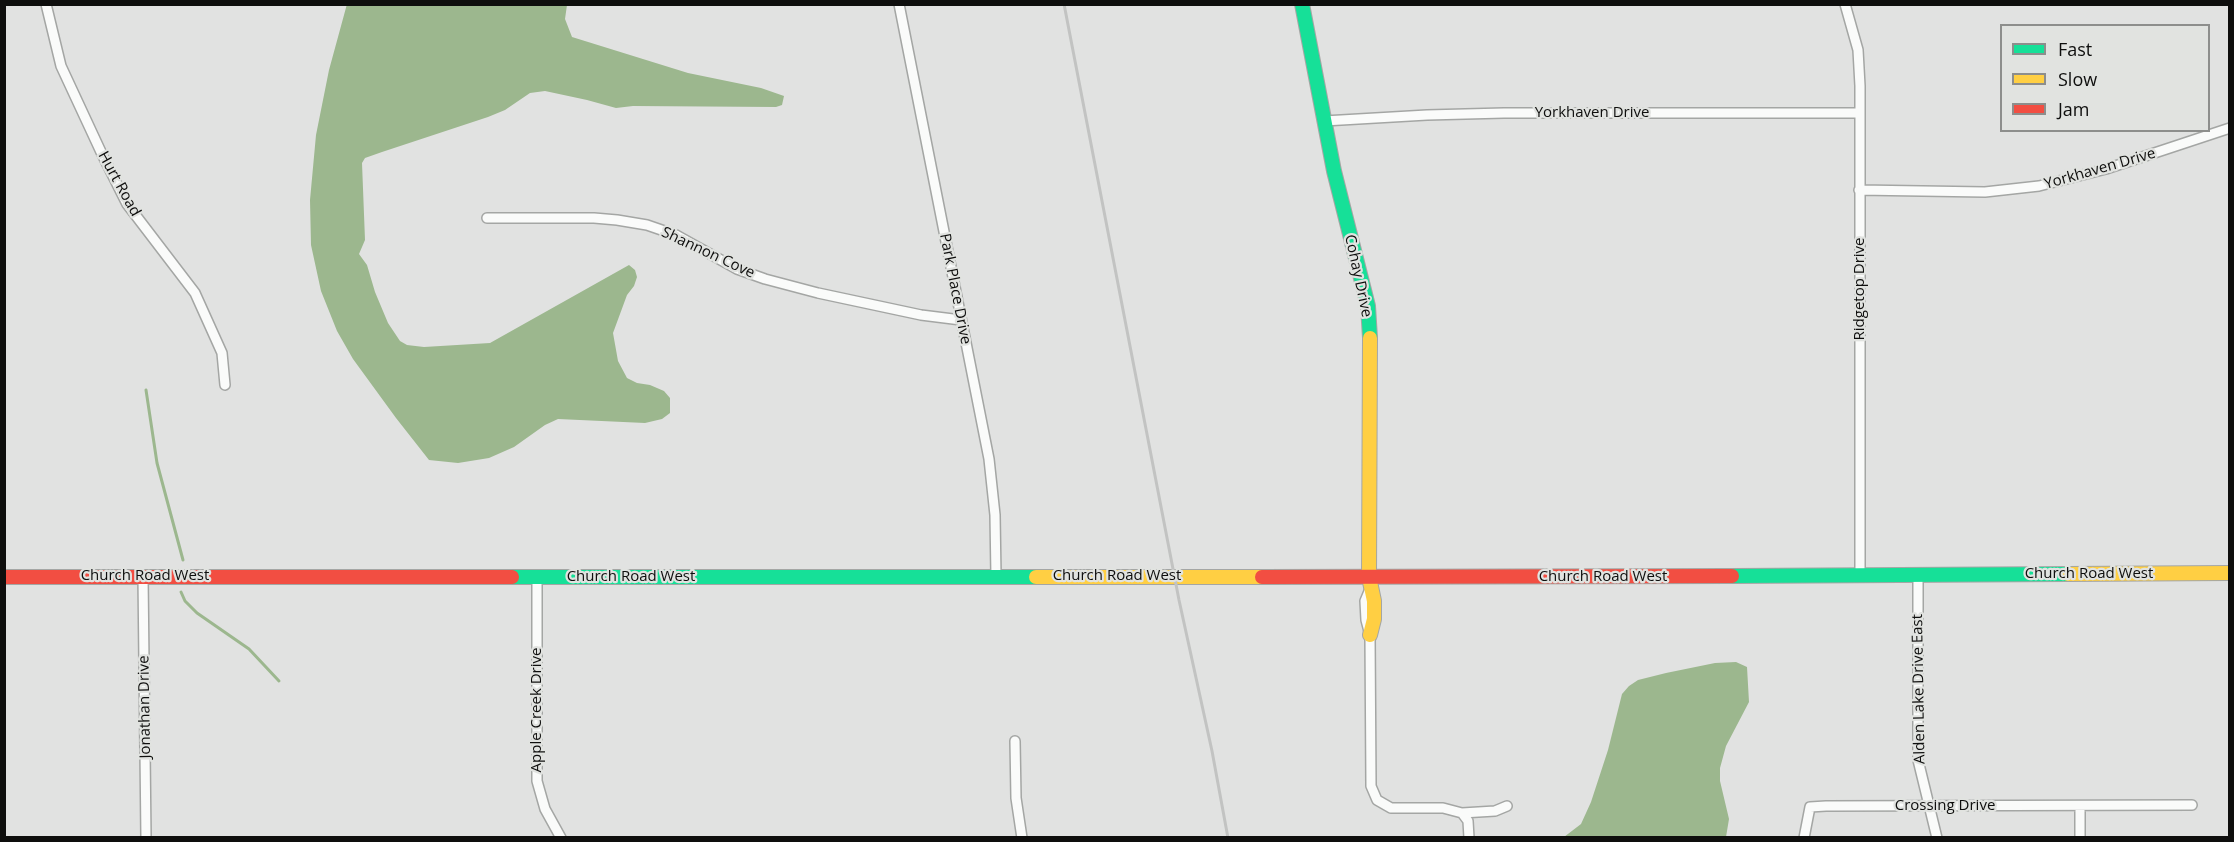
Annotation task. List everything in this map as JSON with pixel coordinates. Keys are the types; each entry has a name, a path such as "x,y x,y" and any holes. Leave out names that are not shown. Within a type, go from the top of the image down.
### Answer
{"street":[{"name":"Hurt Road","path":"46,4 61,66 100,152 127,204 195,293 222,352 225,386"},
{"name":"Park Place Drive","path":"899,4 989,459 994,504 996,576"},
{"name":"Cohay Drive","path":"1302,4 1342,206 1366,295 1369,319 1369,583 1374,601 1374,619 1370,635 1371,786 1380,803 1391,808 1443,808 1462,813"},
{"name":"Ridgetop Drive","path":"1845,4 1858,50 1860,112 1860,575"},
{"name":"Yorkhaven Drive","path":"1324,121 1504,113 1860,112"},
{"name":"Yorkhaven Drive","path":"1859,190 1985,192 2039,186 2100,171 2229,128"},
{"name":"Shannon Cove","path":"487,218 594,218 647,225 676,235 737,269 765,279 921,315 961,320"},
{"name":"Church Road West","path":"4,577 996,576 1369,583 1650,577 2229,573"},
{"name":"Alden Lake Drive East","path":"1918,575 1918,760 1937,837"},
{"name":"Jonathan Drive","path":"143,576 146,837"},
{"name":"Apple Creek Drive","path":"537,577 537,781 544,809 561,837"},
{"path":"1015,741 1016,798 1022,837"},
{"name":"Crossing Drive","path":"1804,837 1810,807 2192,805"},
{"path":"1469,837 1467,821 1462,813 1495,811 1508,806"},
{"path":"2080,806 2080,837"}],"shaded area":[{"path":"347,4 567,5 565,19 572,37 688,73 761,88 784,96 782,105 776,107 633,106 616,108 545,91 530,93 505,110 365,158 362,163 365,240 359,254 367,265 388,323 400,341 407,345 424,347 490,343 629,265 635,270 637,277 627,295 613,333 618,361 627,378 664,391 670,398 670,413 662,419 645,423 558,419 545,425 514,447 489,458 458,463 429,460 353,359 337,331 321,291 311,245 310,200 316,135 329,70"},
{"path":"1736,662 1747,667 1749,702 1726,746 1720,768 1720,781 1729,819 1726,837 1564,837 1581,824 1591,802 1608,750 1622,694 1629,686 1638,680 1666,673 1715,663"}],"waterway":[{"path":"146,390 157,463 183,560"},
{"path":"181,592 185,601 197,613 249,649 279,681"}],"railway":[{"path":"1064,4 1179,600 1212,751 1228,838"}],"traffic: fast":[{"path":"1302,4 1334,171 1368,306 1370,338"},
{"path":"1732,576 2068,574"},
{"path":"512,577 1036,577"}],"traffic: slow":[{"path":"1370,338 1369,577 1374,601 1374,619 1370,635"},
{"path":"2068,574 2230,573"},
{"path":"1036,577 1262,577"}],"traffic: jam":[{"path":"1262,577 1732,576"},
{"path":"4,577 512,577"}]}
